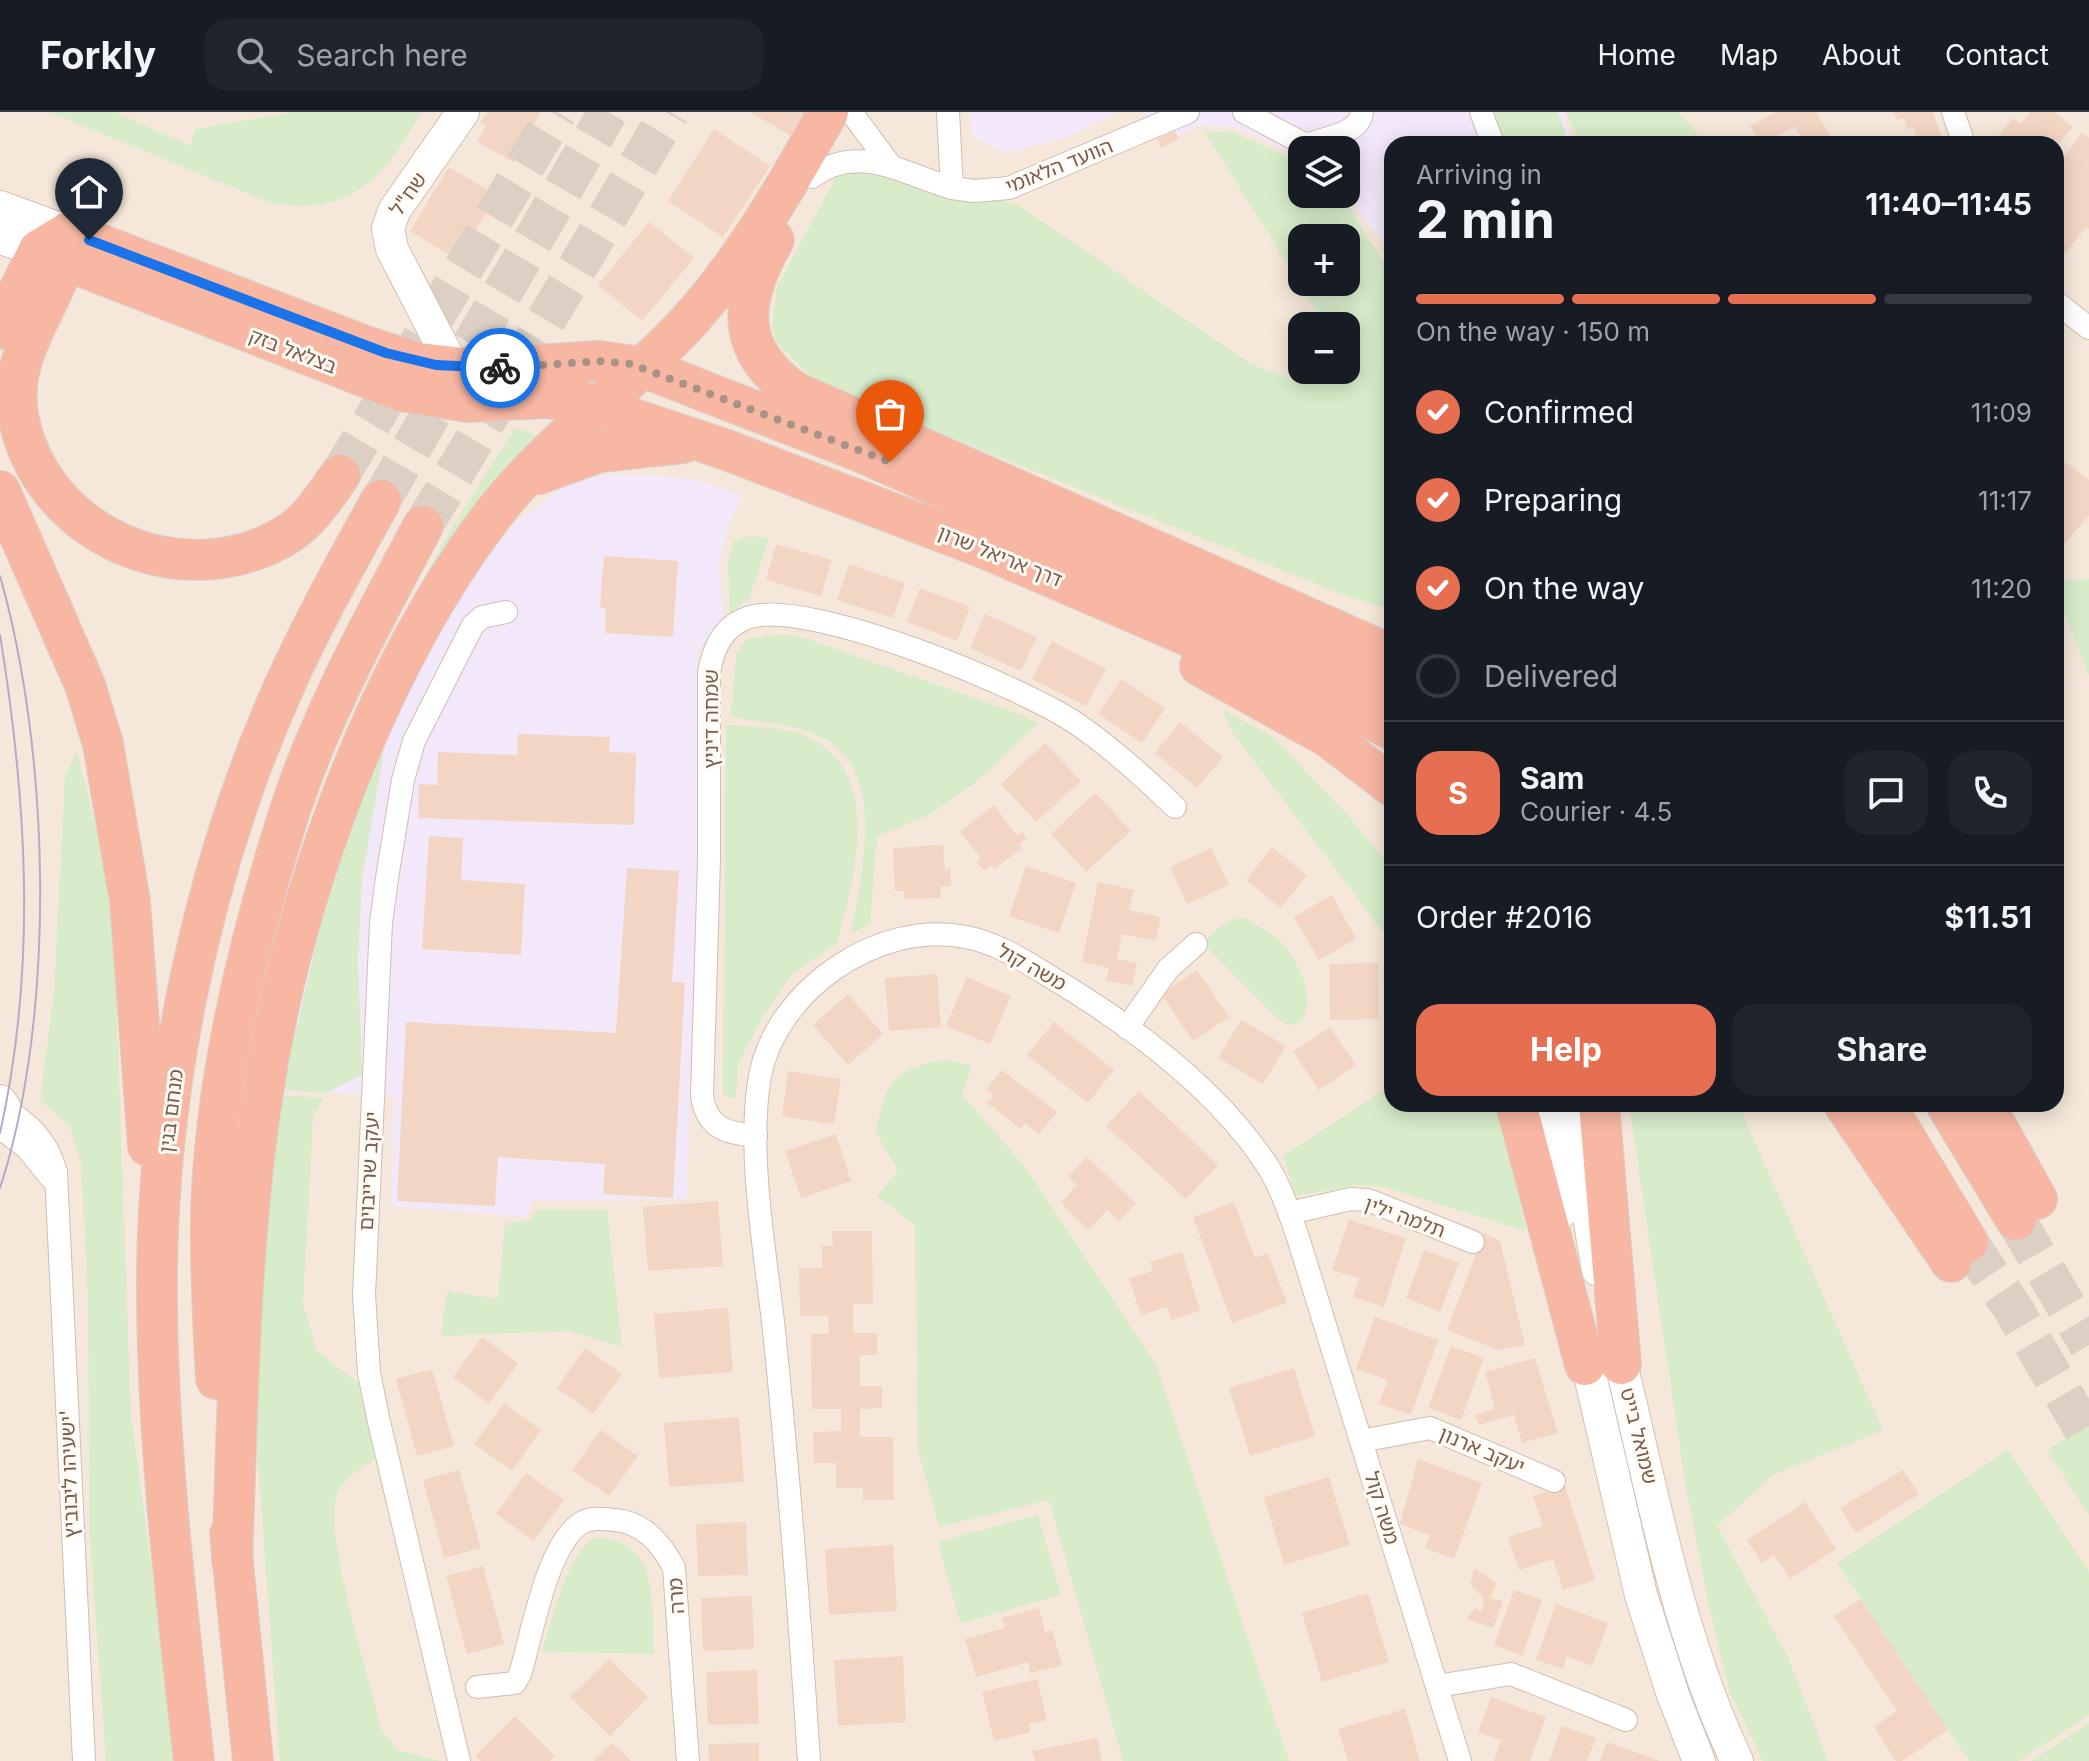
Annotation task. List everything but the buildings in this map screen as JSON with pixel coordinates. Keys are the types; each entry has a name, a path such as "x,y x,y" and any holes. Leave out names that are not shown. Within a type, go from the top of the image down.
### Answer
{"highway":[{"path":"232,1561 240,1340 250,1192 261,1103 291,960 345,790 398,672 446,582 495,512 598,406 679,332 732,264 786,184 828,112"},
{"path":"838,112 812,177 750,288 747,313 753,343 766,368 795,392 1384,651"},
{"name":"בצלאל בזק","path":"58,248 386,353 453,367 599,361 642,367"},
{"name":"בצלאל בזק","path":"58,248 401,391 450,401 545,398 598,406"},
{"path":"0,329 58,248"},
{"path":"58,248 21,355 16,391 19,416 35,460 63,505 85,526 113,543 146,554 193,559 230,555 257,548 289,534 314,510 340,475"},
{"name":"דרך אריאל שרון","path":"642,367 861,452 1384,685"},
{"name":"דרך אריאל שרון","path":"598,406 721,448 979,546 1321,693 1384,726"},
{"path":"912,441 1101,509 1384,627"},
{"path":"521,483 577,458 616,449 681,442 721,448"},
{"path":"861,452 1105,542 1384,652"},
{"path":"0,491 85,685 103,744 113,795 130,901 157,1298"},
{"name":"מנחם בגין","path":"194,1761 168,1507 157,1298 164,1163 178,1045 200,934 226,845 273,711 306,640 381,500"},
{"path":"253,1761 216,1384 211,1213 233,1035 286,821 343,683 423,526"},
{"path":"979,546 1328,737 1384,780"},
{"path":"1519,1112 1603,1364"},
{"path":"1599,1112 1603,1364"},
{"path":"1850,1112 1959,1252 1889,1112"},
{"path":"1952,1112 2027,1210 1987,1112"}],"street":[{"name":"שח\"ל","path":"386,353 399,351 409,344 416,325 407,300 375,238 377,217 388,194 445,112"},
{"name":"שח\"ל","path":"453,367 422,301 398,263 388,229 394,211 463,112"},
{"path":"851,112 892,166"},
{"path":"948,112 952,188"},
{"name":"הוועד הלאומי","path":"812,177 831,164 866,159 952,188 992,191 1025,183 1188,112"},
{"path":"1244,112 1288,137"},
{"path":"1268,112 1288,136"},
{"path":"1332,136 1360,123 1362,112"},
{"path":"1481,112 1490,136"},
{"path":"1953,112 1961,136"},
{"name":"בצלאל בזק","path":"0,207 58,248"},
{"name":"בצלאל בזק","path":"0,238 58,248"},
{"path":"2064,308 2089,328"},
{"name":"יעקב שרייבוים","path":"459,1761 369,1373 364,1295 366,1219 381,923 403,780 414,741 473,625 482,617 506,612"},
{"name":"שמחה דיניץ","path":"756,1136 717,1127 707,1115 702,1096 709,859 709,673 715,647 728,629 739,621 765,614 815,620 899,646 1019,692 1075,722 1126,761 1175,807"},
{"name":"משה קול","path":"809,1761 795,1538 756,1136 761,1074 782,1025 833,969 878,945 925,935 948,934 1011,952 1127,1028 1202,1091 1252,1146 1276,1181 1289,1213 1460,1761"},
{"path":"1127,1028 1168,969 1196,944"},
{"name":"שמואל בייט","path":"1546,1112 1603,1364 1648,1619 1699,1761"},
{"name":"שמואל בייט","path":"1571,1112 1590,1232 1603,1364 1702,1672 1737,1761"},
{"name":"ישעיהו ליבוביץ'","path":"1,1117 28,1124 45,1144 52,1157 56,1186 84,1761"},
{"name":"תלמה ילין","path":"1289,1213 1351,1199 1368,1200 1473,1242"},
{"name":"יעקב ארנון","path":"1361,1441 1430,1428 1554,1481"},
{"name":"מרה","path":"477,1687 504,1687 515,1683 557,1548 583,1522 594,1518 626,1520 645,1531 666,1552 674,1568 688,1761"},
{"path":"1437,1686 1511,1674 1626,1720"}],"shaded area":[{"path":"0,112 2089,112 2089,1761 0,1761"},
{"path":"970,112 1120,112 1065,138 1006,153 972,136"},
{"path":"1143,112 1563,112 1571,136 1384,136 1384,244 1356,208 1360,208 1360,136 1288,136 1288,152 1235,127 1200,125 1162,144"},
{"path":"591,475 694,479 743,496 729,523 719,566 724,617 697,652 697,862 687,1199 533,1200 526,1217 391,1206 393,1095 274,1091 344,829 450,602 518,520 563,488"}],"green space":[{"path":"49,112 115,112 190,146 196,129 294,112 421,112 394,155 362,187 344,198 298,206 271,203"},
{"path":"1492,112 1558,112 1566,134 1560,136 1501,136"},
{"path":"1566,112 1679,112 1699,136 1576,136"},
{"path":"1204,131 1232,132 1288,157 1288,208 1350,208 1360,224 1288,224 1288,265"},
{"path":"842,166 1018,205 1251,364 1288,378 1288,384 1360,384 1360,312 1317,312 1307,296 1360,296 1360,225 1384,263 1384,607 1341,594 816,382 777,343 772,327 777,287"},
{"path":"515,428 539,436 401,621 445,539"},
{"path":"749,536 769,538 749,599 730,613 728,561 734,541"},
{"path":"2089,579 2089,676 2064,612 2064,581"},
{"path":"796,635 1025,716 1038,724 975,783 931,814 877,836 870,924 851,934 860,885 865,829 864,802 857,777 845,756 826,740 780,724 731,717 736,654 747,639"},
{"path":"391,708 362,879 358,960 362,1075 326,1093 282,1090 326,902"},
{"path":"1222,709 1273,737 1352,820 1384,860 1384,933 1232,732"},
{"path":"726,725 787,730 806,736 831,752 847,774 855,800 858,829 850,889 837,943 792,974 763,1017 738,1064 736,1099 723,1095"},
{"path":"77,752 107,872 115,971 131,1415 177,1761 106,1761 90,1537 88,1299 81,1163 70,1127 40,1100 54,994 65,776"},
{"path":"1244,918 1282,943 1301,972 1307,1006 1297,1024 1288,1025 1278,1019 1204,944 1221,926"},
{"path":"946,1060 972,1066 962,1094 1029,1172 1157,1367 1289,1761 1123,1761 1049,1500 939,1527 918,1450 915,1225 877,1196 898,1171 876,1132 884,1101 895,1080 914,1067"},
{"path":"1384,1090 1384,1112 1500,1112 1526,1231 1384,1187 1359,1185 1296,1196 1283,1156"},
{"path":"280,1095 323,1098 313,1117 303,1304 317,1351 359,1384 375,1459 345,1482 335,1502 337,1549 351,1614 382,1731 398,1750 440,1761 280,1761 257,1448 260,1276"},
{"path":"1630,1112 1742,1112 1883,1430 1773,1475 1717,1526 1788,1657 1828,1761 1763,1761 1730,1693 1708,1601 1685,1481"},
{"path":"538,1209 607,1210 622,1347 569,1331 441,1336 447,1291 498,1299 505,1223 529,1221"},
{"path":"2089,1423 2089,1515 2047,1450"},
{"path":"2008,1450 2089,1572 2089,1715 2018,1761 1969,1761 1837,1563"},
{"path":"1038,1515 1061,1595 960,1623 938,1542"},
{"path":"598,1537 618,1541 633,1551 643,1564 652,1597 654,1654 542,1652 570,1570 578,1554"},
{"path":"2089,1723 2089,1761 2031,1761"}],"tunnel":[{"path":"340,475 557,112"},
{"path":"381,500 608,112"},
{"path":"423,526 670,112"},
{"path":"2016,1220 2089,1345"},
{"path":"1968,1242 2012,1307 2089,1438"}],"tram line":[{"path":"0,576 17,646 29,721 37,801 40,882 38,964 31,1043 18,1119 0,1188"},
{"path":"0,635 17,760 24,884 19,1009 12,1071 0,1133"}],"way so far":[{"path":"500,368 599,361 631,364 890,462"}],"route":[{"path":"89,240 386,353 419,363 472,369 500,368"}]}
